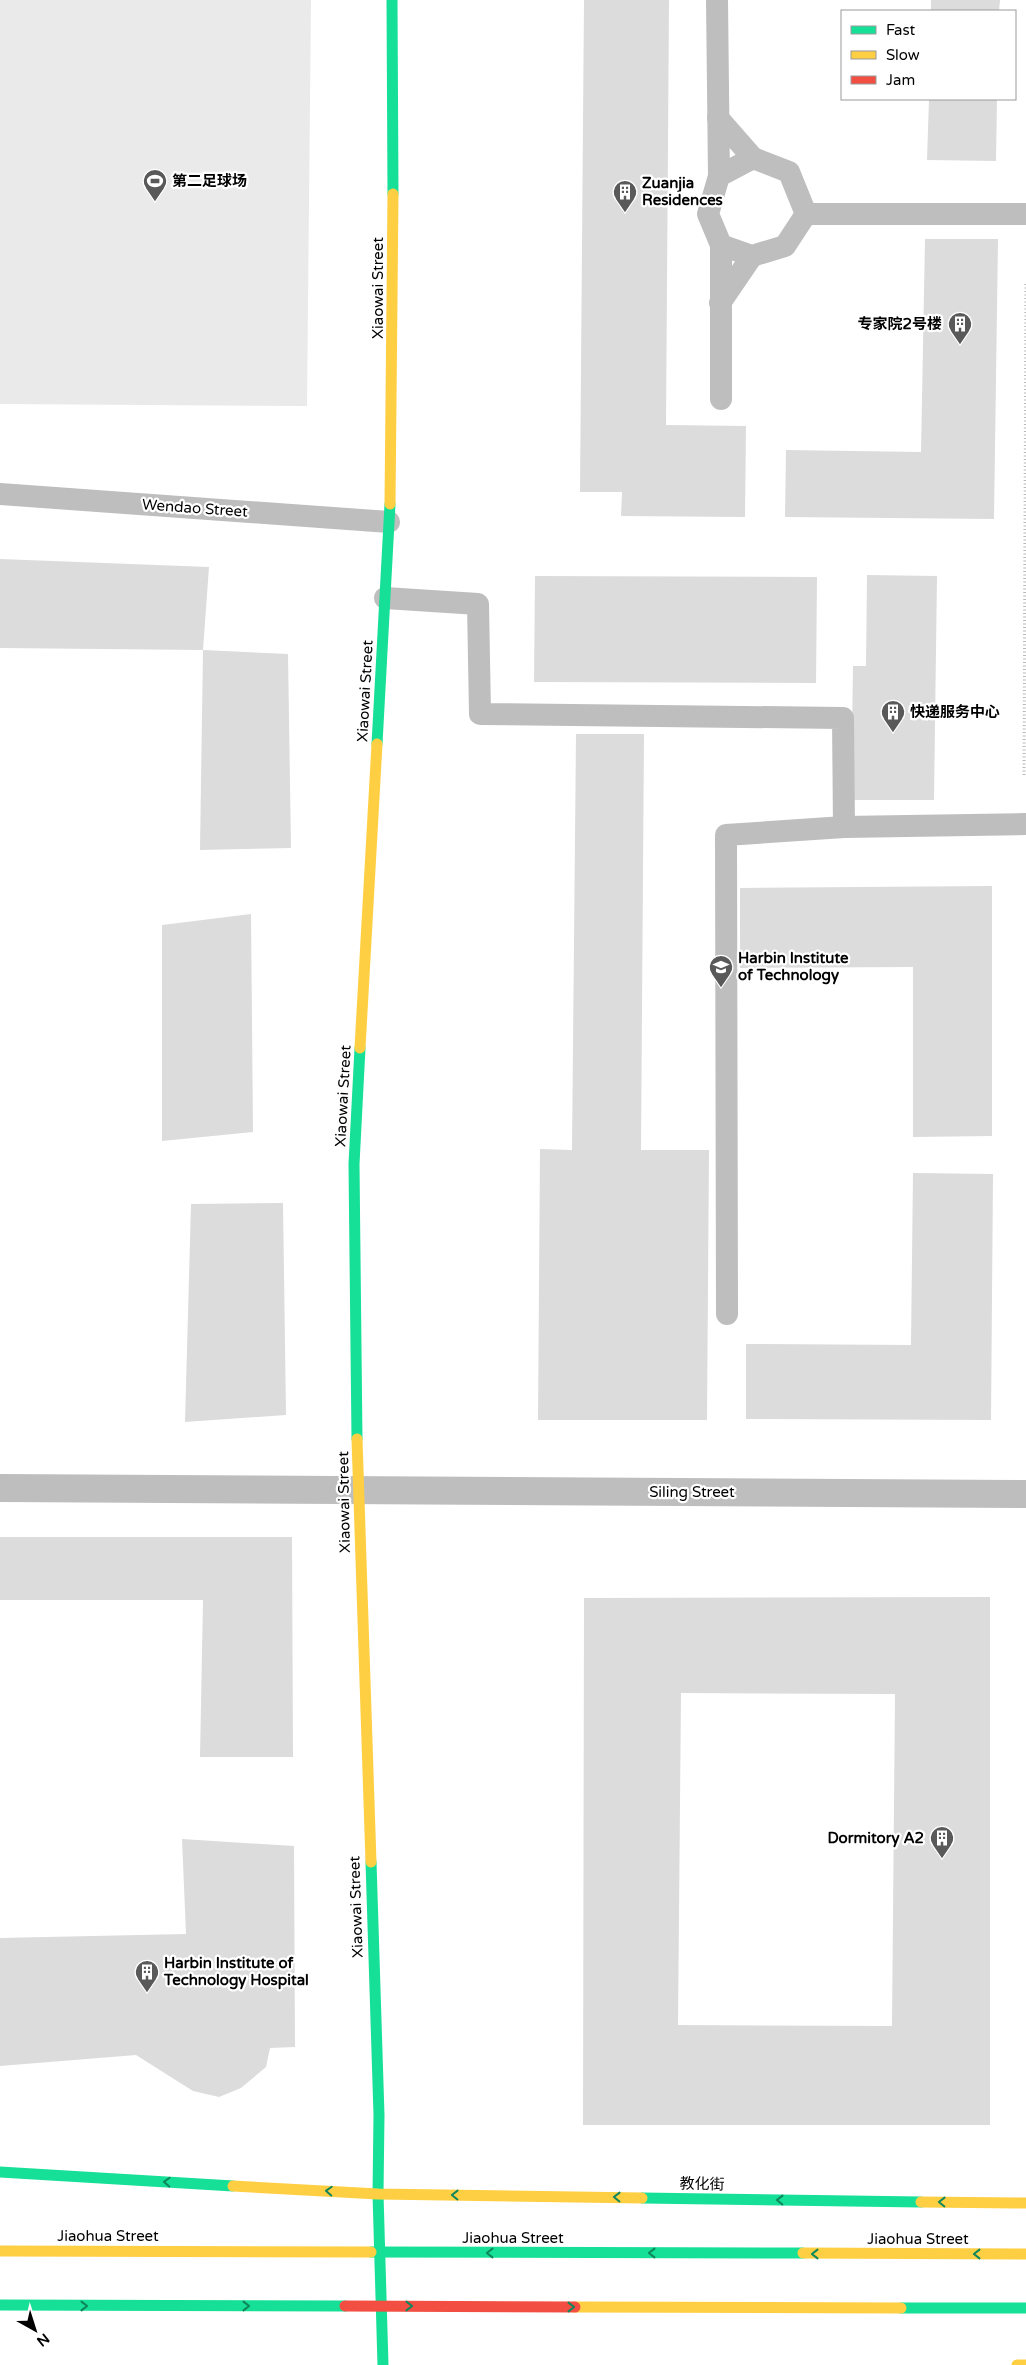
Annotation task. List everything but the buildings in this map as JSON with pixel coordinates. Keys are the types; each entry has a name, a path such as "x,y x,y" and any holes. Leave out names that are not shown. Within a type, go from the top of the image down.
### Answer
{"main road":[{"name":"Xiaowai Street","path":"383,2365 378,2194 379,2115 358,1491 354,1164 389,522 393,344 392,0"},
{"path":"0,2172 378,2194"},
{"name":"教化街","path":"378,2194 1026,2203"},
{"name":"Jiaohua Street","path":"0,2251 1026,2254"},
{"path":"0,2305 1026,2308"},
{"path":"1017,2365 1026,2365"}],"street":[{"name":"Siling Street","path":"0,1488 1026,1494"}],"lane":[{"path":"717,0 719,176 708,214 721,245 721,399"},
{"path":"718,118 753,158 789,172 806,214"},
{"path":"719,176 753,158"},
{"path":"806,214 1026,214"},
{"path":"721,245 752,256 785,246 806,214"},
{"path":"720,303 752,256"},
{"name":"Wendao Street","path":"0,494 389,522"},
{"path":"385,598 478,604 480,714 843,718 844,827"},
{"path":"727,1314 726,834 844,827 1026,824"}],"path":[{"path":"1024,775 1026,283"}],"shaded area":[{"name":"第二足球场","path":"0,0 311,0 307,406 0,404"}],"traffic: fast":[{"path":"392,0 393,194"},
{"path":"377,744 390,504"},
{"path":"357,1439 354,1164 360,1048"},
{"path":"371,1862 379,2115 378,2194 383,2365"},
{"path":"0,2172 233,2186"},
{"path":"642,2198 921,2202"},
{"path":"371,2252 803,2253"},
{"path":"0,2305 345,2306"},
{"path":"901,2308 1026,2308"}],"traffic: slow":[{"path":"390,504 393,194"},
{"path":"360,1048 377,744"},
{"path":"357,1439 371,1862"},
{"path":"233,2186 378,2194 642,2198"},
{"path":"921,2202 1026,2203"},
{"path":"0,2251 371,2252"},
{"path":"803,2253 1026,2254"},
{"path":"575,2307 901,2308"},
{"path":"1017,2365 1026,2365"}],"traffic: jam":[{"path":"345,2306 575,2307"}],"place":[{"name":"第二足球场","path":"155,202"},
{"name":"Zuanjia Residences","path":"625,213"},
{"name":"专家院2号楼","path":"960,345"},
{"name":"快递服务中心","path":"893,733"},
{"name":"Harbin Institute of Technology","path":"721,988"},
{"name":"Dormitory A2","path":"942,1859"},
{"name":"Harbin Institute of Technology Hospital","path":"147,1993"}]}
